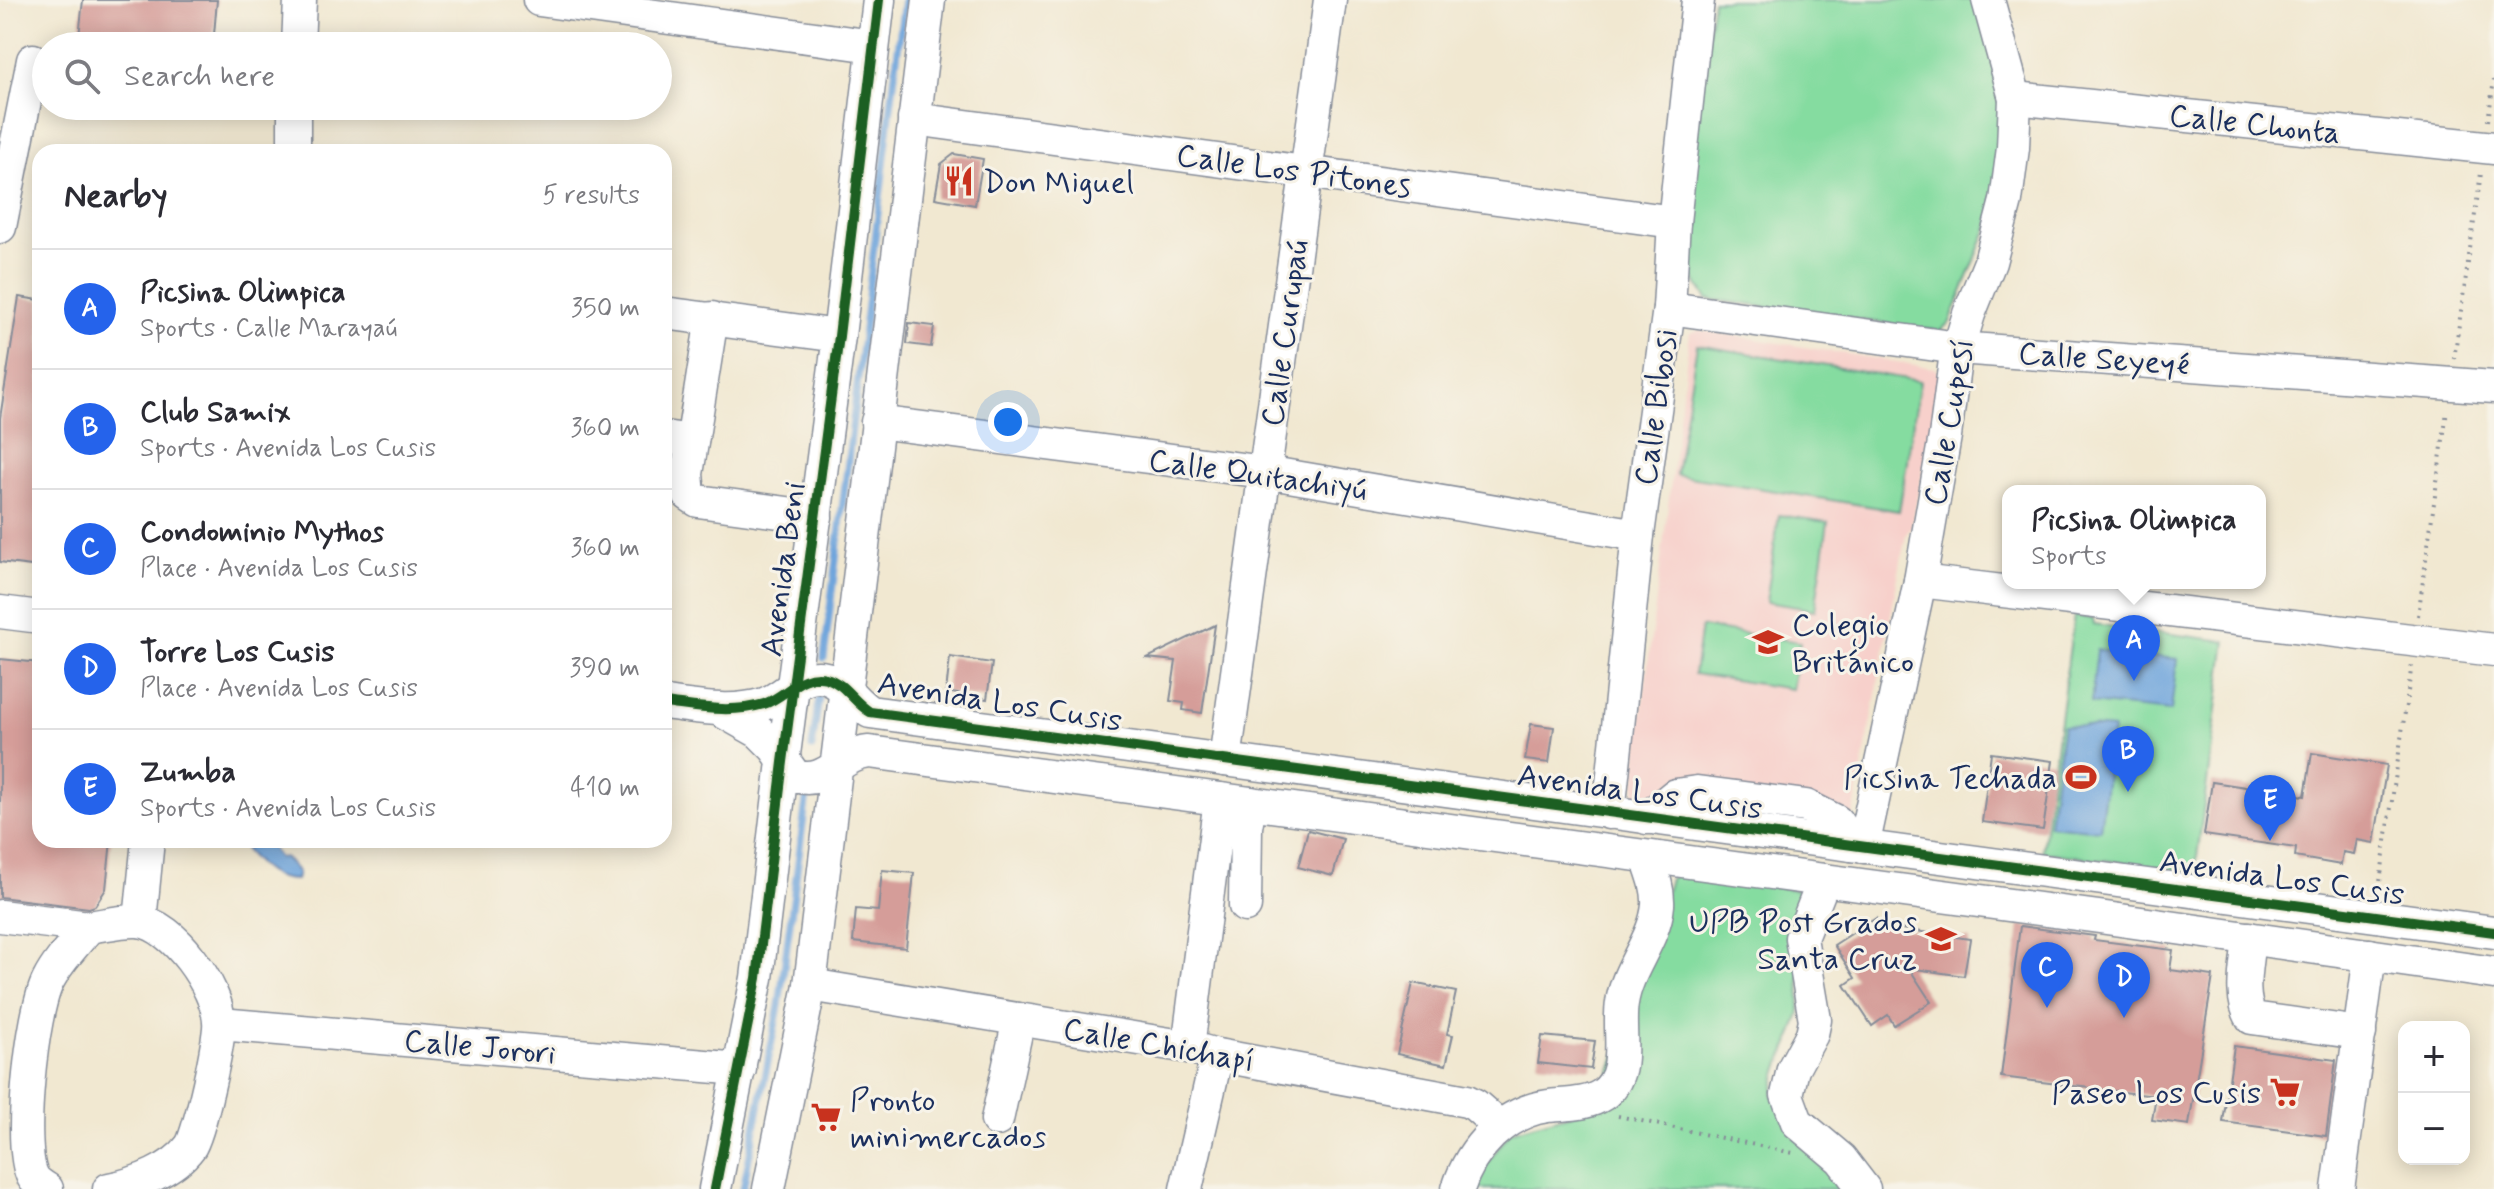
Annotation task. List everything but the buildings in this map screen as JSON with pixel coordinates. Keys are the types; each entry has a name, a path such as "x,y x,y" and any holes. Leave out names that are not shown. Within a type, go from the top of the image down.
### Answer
{"street":[{"path":"299,32 300,0"},
{"path":"539,0 873,46"},
{"name":"Avenida Beni","path":"715,1189 757,978 879,0"},
{"path":"769,1189 810,985 929,0"},
{"name":"Calle Curupaú","path":"1225,760 1330,0"},
{"name":"Calle Bibosi","path":"1609,813 1638,535 1669,308 1674,222 1698,0"},
{"name":"Calle Cupesí","path":"1858,846 1920,581 1958,348 1990,262 2006,201 2015,98 1988,0"},
{"path":"0,227 4,188 32,64"},
{"name":"Calle Chonta","path":"2015,98 2489,147"},
{"name":"Calle Los Pitones","path":"914,119 1674,222"},
{"path":"294,120 294,144"},
{"name":"Calle Seyeyé","path":"1669,308 1958,348 2494,387"},
{"path":"672,314 839,336"},
{"path":"712,318 678,439 686,488 698,501 816,517"},
{"name":"Calle Quitachiyú","path":"877,422 1265,472 1638,535"},
{"path":"1920,581 2494,650"},
{"path":"0,612 32,616"},
{"name":"Avenida Los Cusis","path":"793,685 819,677 833,681 870,712 2494,932"},
{"path":"672,704 722,711 763,704 793,685"},
{"path":"722,711 759,732 775,748 783,762"},
{"path":"891,755 895,715"},
{"name":"Avenida Los Cusis","path":"783,762 795,776 807,780 820,778 842,761 869,752 2494,973"},
{"path":"1299,810 1305,771"},
{"path":"1235,801 1246,827 1245,906"},
{"path":"1186,1189 1235,801"},
{"path":"140,921 147,848"},
{"path":"1458,1189 1469,1162 1499,1126 1532,1109 1588,1101 1608,1089 1619,1066 1622,999 1658,907 1647,857"},
{"path":"1824,880 1801,938 1815,1020 1812,1034 1793,1069 1787,1095 1797,1122 1841,1159 1864,1189"},
{"path":"2099,917 2104,880"},
{"path":"0,916 89,927 140,921 168,935 193,959 216,1003 220,1024 200,1125 192,1144 179,1159 151,1175 109,1189"},
{"path":"32,1185 25,1145 36,1015 48,981 89,927"},
{"path":"2249,938 2244,998 2252,1018 2360,1033"},
{"path":"2338,1189 2370,955"},
{"name":"Calle Chichapí","path":"810,985 1202,1051 1467,1101 1499,1126"},
{"path":"997,1120 1019,1019"},
{"name":"Calle Jorori","path":"220,1024 740,1069"}],"path":[{"path":"2375,915 2451,383 2489,147 2494,80"},
{"path":"1600,1096 1619,1117 1801,1154"}],"shaded area":[{"name":"Colegio Británico","path":"1699,330 1934,368 1943,378 1911,527 1906,534 1853,816 1849,824 1837,832 1639,802 1635,794 1637,750 1690,333"}],"green space":[{"path":"1713,0 1981,0 1994,54 2003,129 1989,225 1950,322 1940,331 1707,299 1690,271 1687,254 1687,178"},
{"path":"1697,345 1920,381 1899,511 1676,475"},
{"path":"1779,515 1828,522 1815,610 1766,602"},
{"path":"2074,616 2093,619 2094,624 2226,641 2195,872 2042,852"},
{"path":"1701,627 1800,642 1792,689 1694,674"},
{"path":"1675,873 1798,890 1800,1012 1777,1074 1773,1096 1851,1189 1468,1189 1511,1131 1600,1106 1670,879"}],"water":[{"path":"2097,650 2177,659 2171,711 2091,703"},
{"name":"Picsina Techada","path":"2063,725 2113,729 2100,830 2049,825"},
{"path":"271,848 298,872 296,880 273,875 245,850"}],"waterway":[{"path":"824,658 904,0"},
{"path":"812,747 819,698"},
{"path":"743,1189 779,1006 807,794"}],"cycle path":[{"path":"715,1189 757,978 879,0"},
{"path":"672,704 714,709 751,707 772,701 808,679 826,678 839,684 870,712 2494,932"}],"place":[{"name":"Don Miguel","path":"959,181"},
{"name":"Colegio Británico","path":"1768,642"},
{"name":"Picsina Olimpica","path":"2134,681"},
{"name":"Picsina Techada","path":"2081,777"},
{"name":"Club Samix","path":"2128,792"},
{"name":"Zumba","path":"2270,841"},
{"name":"UPB Post Grados Santa Cruz","path":"1941,939"},
{"name":"Condominio Mythos","path":"2047,1008"},
{"name":"Torre Los Cusis","path":"2124,1018"},
{"name":"Paseo Los Cusis","path":"2285,1092"},
{"name":"Pronto minimercados","path":"826,1117"}]}
